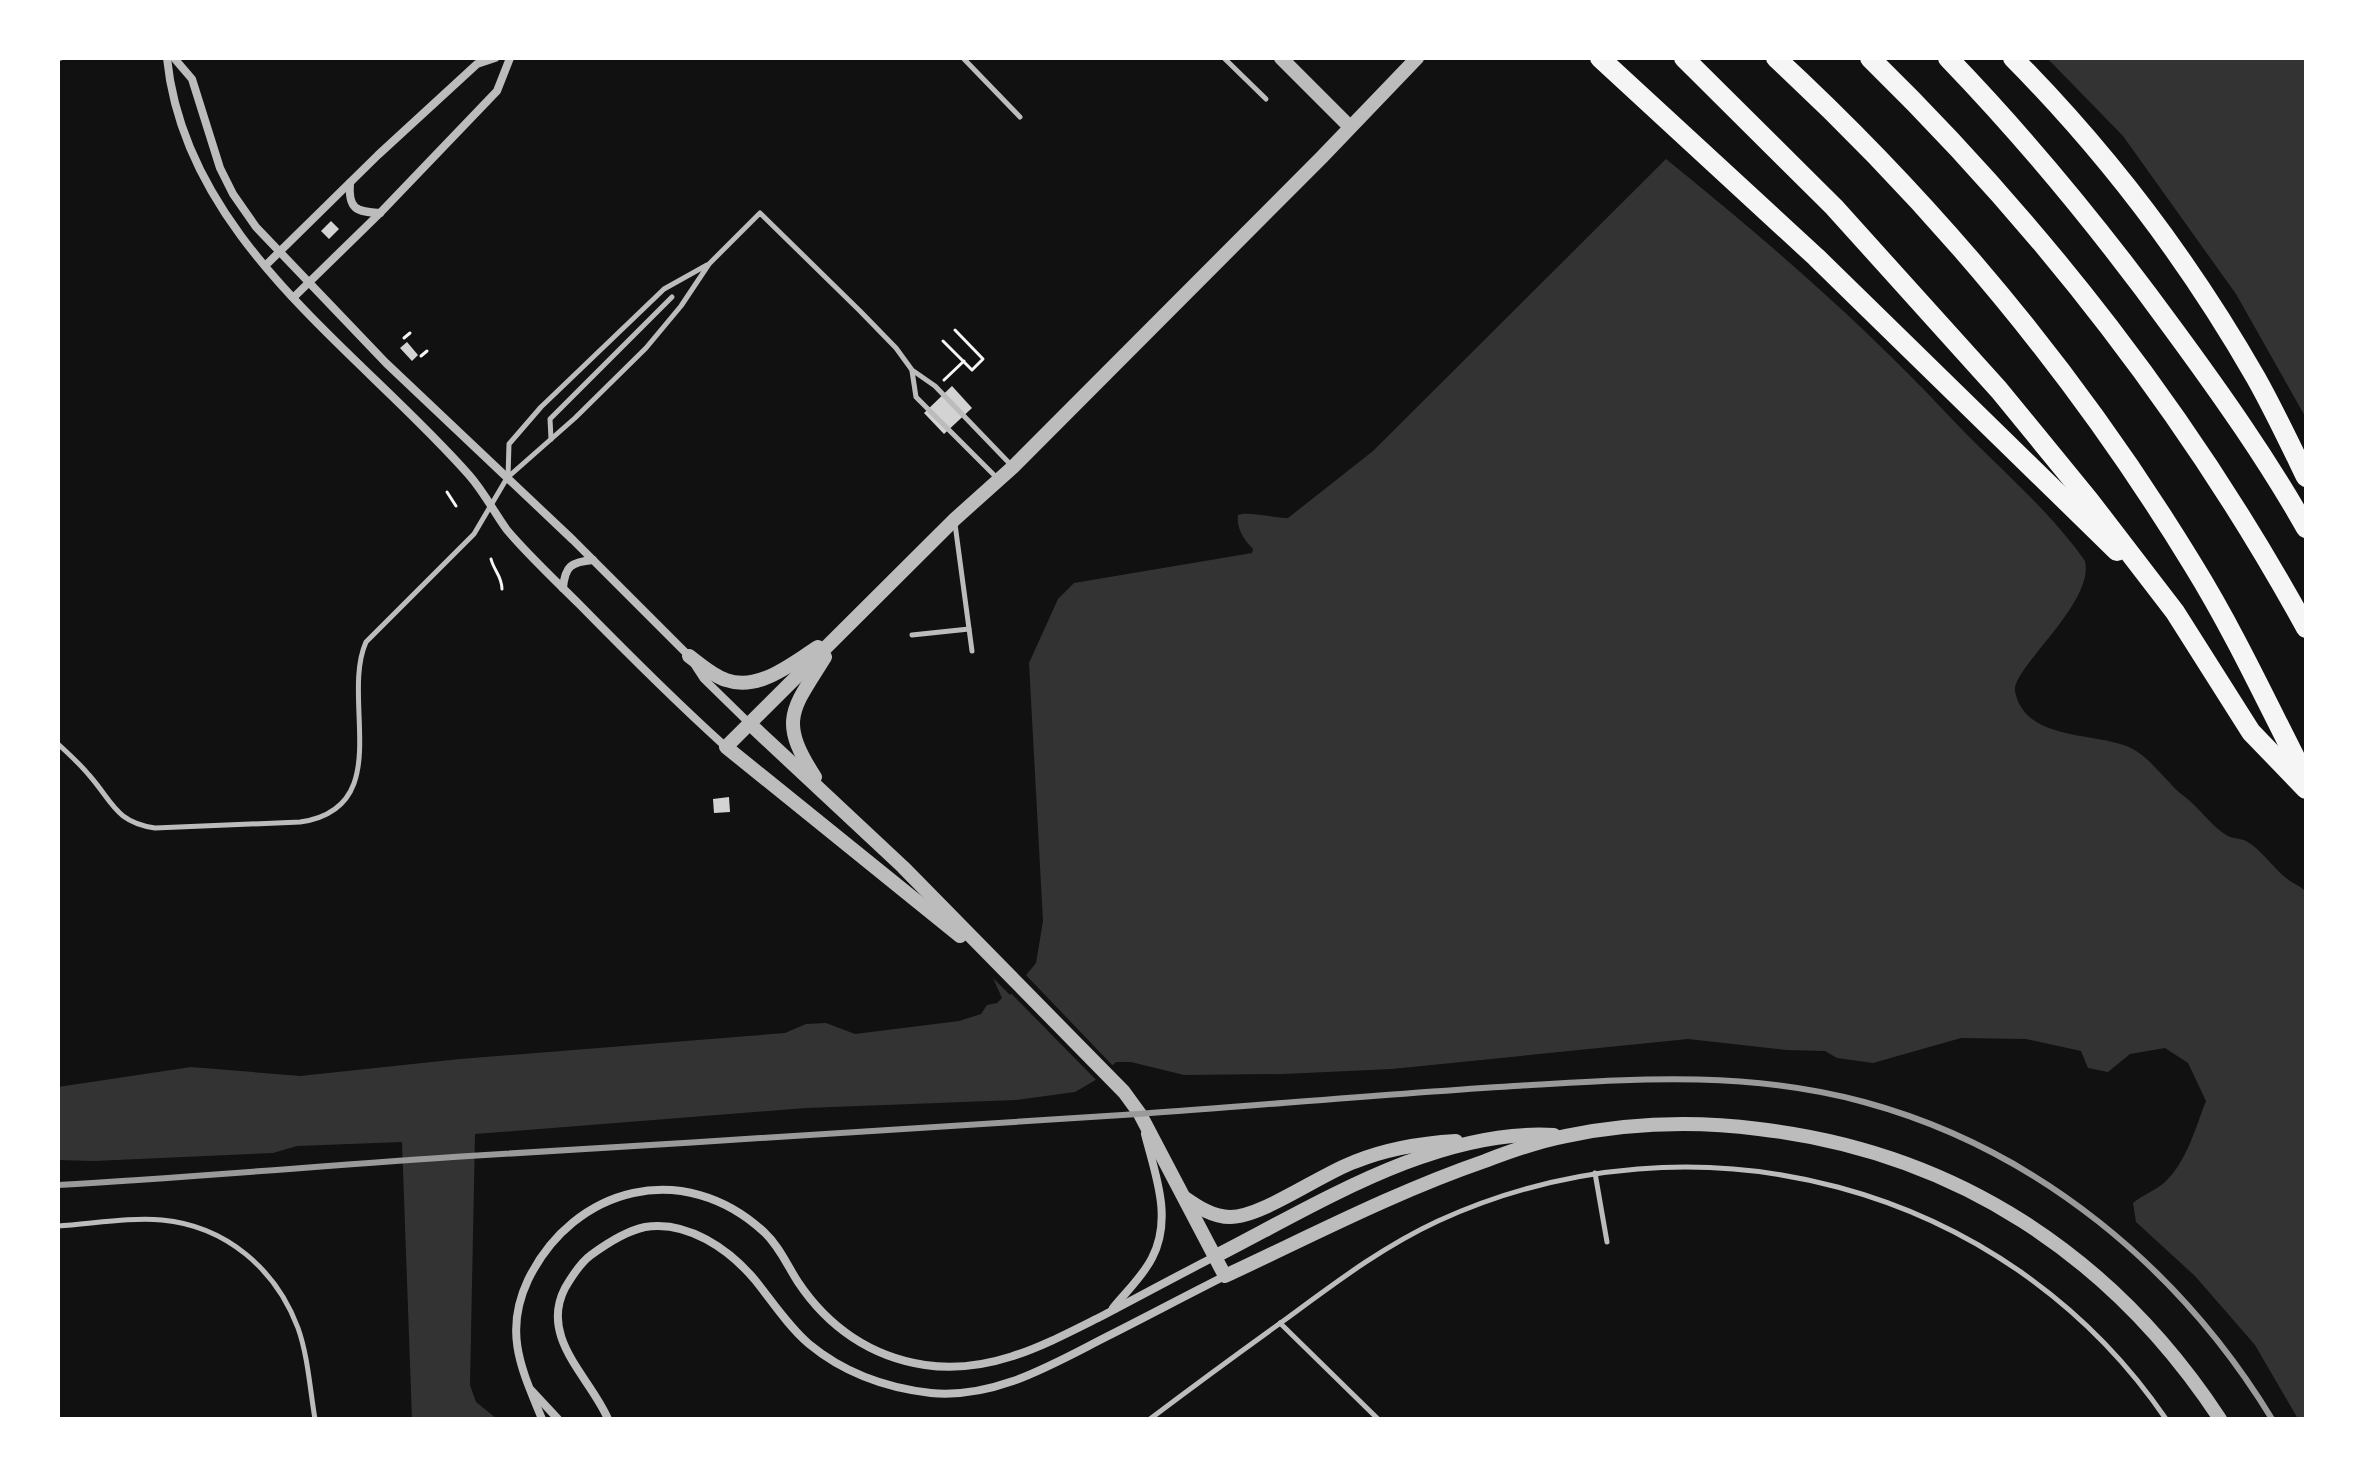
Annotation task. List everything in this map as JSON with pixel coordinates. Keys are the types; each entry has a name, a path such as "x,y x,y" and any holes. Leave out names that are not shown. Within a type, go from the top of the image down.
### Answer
{"highway":[{"path":"1600,58 1816,257 2088,525 2153,583"},
{"path":"1684,58 1802,173 1922,302 2044,443 2153,583 2215,671 2251,732 2306,789"},
{"path":"1776,58 1847,127 1961,249 2101,427 2195,568 2306,780"},
{"path":"1870,58 1962,153 2100,316 2230,501 2306,628"},
{"path":"1948,58 2050,171 2144,290 2232,412 2306,528"},
{"path":"2013,58 2084,132 2172,246 2258,382 2306,477"}],"street":[{"path":"167,58 175,102 207,183 239,234 294,297 471,477 508,531 634,661 726,747 1005,971"},
{"path":"174,58 192,79 212,146 233,194 256,227 422,399 593,560 689,656 727,681 750,683 776,673 839,634"},
{"path":"265,266 477,64 495,58"},
{"path":"294,297 497,91 510,58"},
{"path":"1281,58 1350,127"},
{"path":"726,747 955,519 1013,467 1417,58"},
{"path":"350,183 349,198 355,207 363,212 380,213"},
{"path":"563,588 564,574 570,566 579,561 593,560"},
{"path":"828,798 797,748 793,739 793,724 797,705 839,634"},
{"path":"689,656 704,679 903,867 1124,1092 1140,1114 1225,1276"},
{"path":"1110,1312 1154,1256 1162,1223 1162,1202 1140,1114"},
{"path":"608,1419 565,1347 559,1326 559,1311 567,1285 586,1259 604,1246 645,1227 671,1228 716,1244 752,1277 808,1343 867,1379 898,1388 934,1393 972,1393 1013,1382 1423,1182 1566,1136 1665,1124 1740,1127 1809,1135 1842,1143 1937,1175 2013,1215 2095,1273 2168,1347 2220,1419"},
{"path":"1184,1198 1204,1210 1231,1217 1251,1213 1353,1162 1430,1143 1530,1133 1566,1136"},
{"path":"542,1419 525,1384 518,1358 519,1310 525,1288 539,1259 554,1238 593,1207 617,1197 644,1190 689,1194 728,1207 774,1243 798,1282 831,1323 873,1351 897,1359 949,1367 995,1361 1038,1348 1365,1181 1438,1152 1502,1137"},
{"path":"525,1384 558,1419"}],"lane":[{"path":"963,58 1020,117"},
{"path":"1224,58 1266,99"},
{"path":"58,744 91,777 110,804 135,825 155,828 300,822 321,816 346,798 359,767 360,666 366,642 474,534 507,478 646,348 681,306 709,264 760,213 851,301 896,348 912,370 935,386 1013,467"},
{"path":"507,478 509,444 541,407 664,289 709,264"},
{"path":"551,440 550,419 672,297"},
{"path":"912,370 916,397 999,480"},
{"path":"955,519 972,651"},
{"path":"912,635 969,629"},
{"path":"1150,1419 1371,1257 1436,1222 1504,1195 1595,1173 1683,1166 1758,1170 1841,1187 1913,1213 1988,1250 2061,1303 2117,1356 2166,1419"},
{"path":"1595,1173 1607,1242"},
{"path":"58,1226 160,1219 200,1226 230,1240 260,1267 285,1298 299,1331 315,1419"},
{"path":"1280,1323 1378,1419"}],"path":[{"path":"943,341 972,370 983,359 955,330"},
{"path":"404,338 410,333"},
{"path":"421,356 427,351"},
{"path":"948,376 964,361"},
{"path":"447,492 456,506"},
{"path":"491,559 493,569 502,578 502,589"}],"shaded area":[{"path":"2047,58 2306,58 2306,418 2236,294 2123,136"},
{"path":"1666,159 1847,314 2037,504 2085,561 2085,578 2078,596 2017,681 2015,691 2021,707 2032,719 2046,727 2114,742 2135,750 2219,829 2252,845 2281,874 2306,892 2306,1419 2298,1419 2255,1345 2195,1276 2136,1222 2133,1203 2162,1185 2173,1174 2190,1144 2206,1101 2188,1063 2165,1048 2130,1054 2108,1072 2088,1068 2081,1051 2026,1039 1961,1038 1873,1063 1837,1058 1825,1051 1688,1039 1392,1069 1283,1074 1184,1075 1131,1062 1116,1062 1099,1078 1075,1092 1016,1100 806,1108 475,1134 470,1385 476,1402 497,1419 412,1419 402,1142 297,1146 273,1153 58,1160 58,1087 191,1067 300,1076 460,1059 785,1033 806,1024 826,1023 855,1034 959,1021 981,1014 987,1005 997,1003 1002,998 993,978 1010,995 1036,963 1043,921 1029,663 1058,599 1074,583 1252,553 1253,549 1239,529 1238,515 1288,518 1373,451"}],"pier":[{"path":"1024,973 1115,1068 1101,1080 1098,1082 994,976 1010,990"}],"building":[{"path":"331,221 339,229 329,239 321,231"},
{"path":"407,342 418,355 412,361 400,348"},
{"path":"952,386 972,408 944,434 924,413"},
{"path":"729,797 730,812 714,813 713,799"}],"railway":[{"path":"58,1185 1054,1120 1558,1083 1690,1079 1777,1085 1864,1102 1927,1123 1988,1150 2045,1183 2098,1222 2148,1265 2194,1312 2235,1364 2272,1419"}]}
